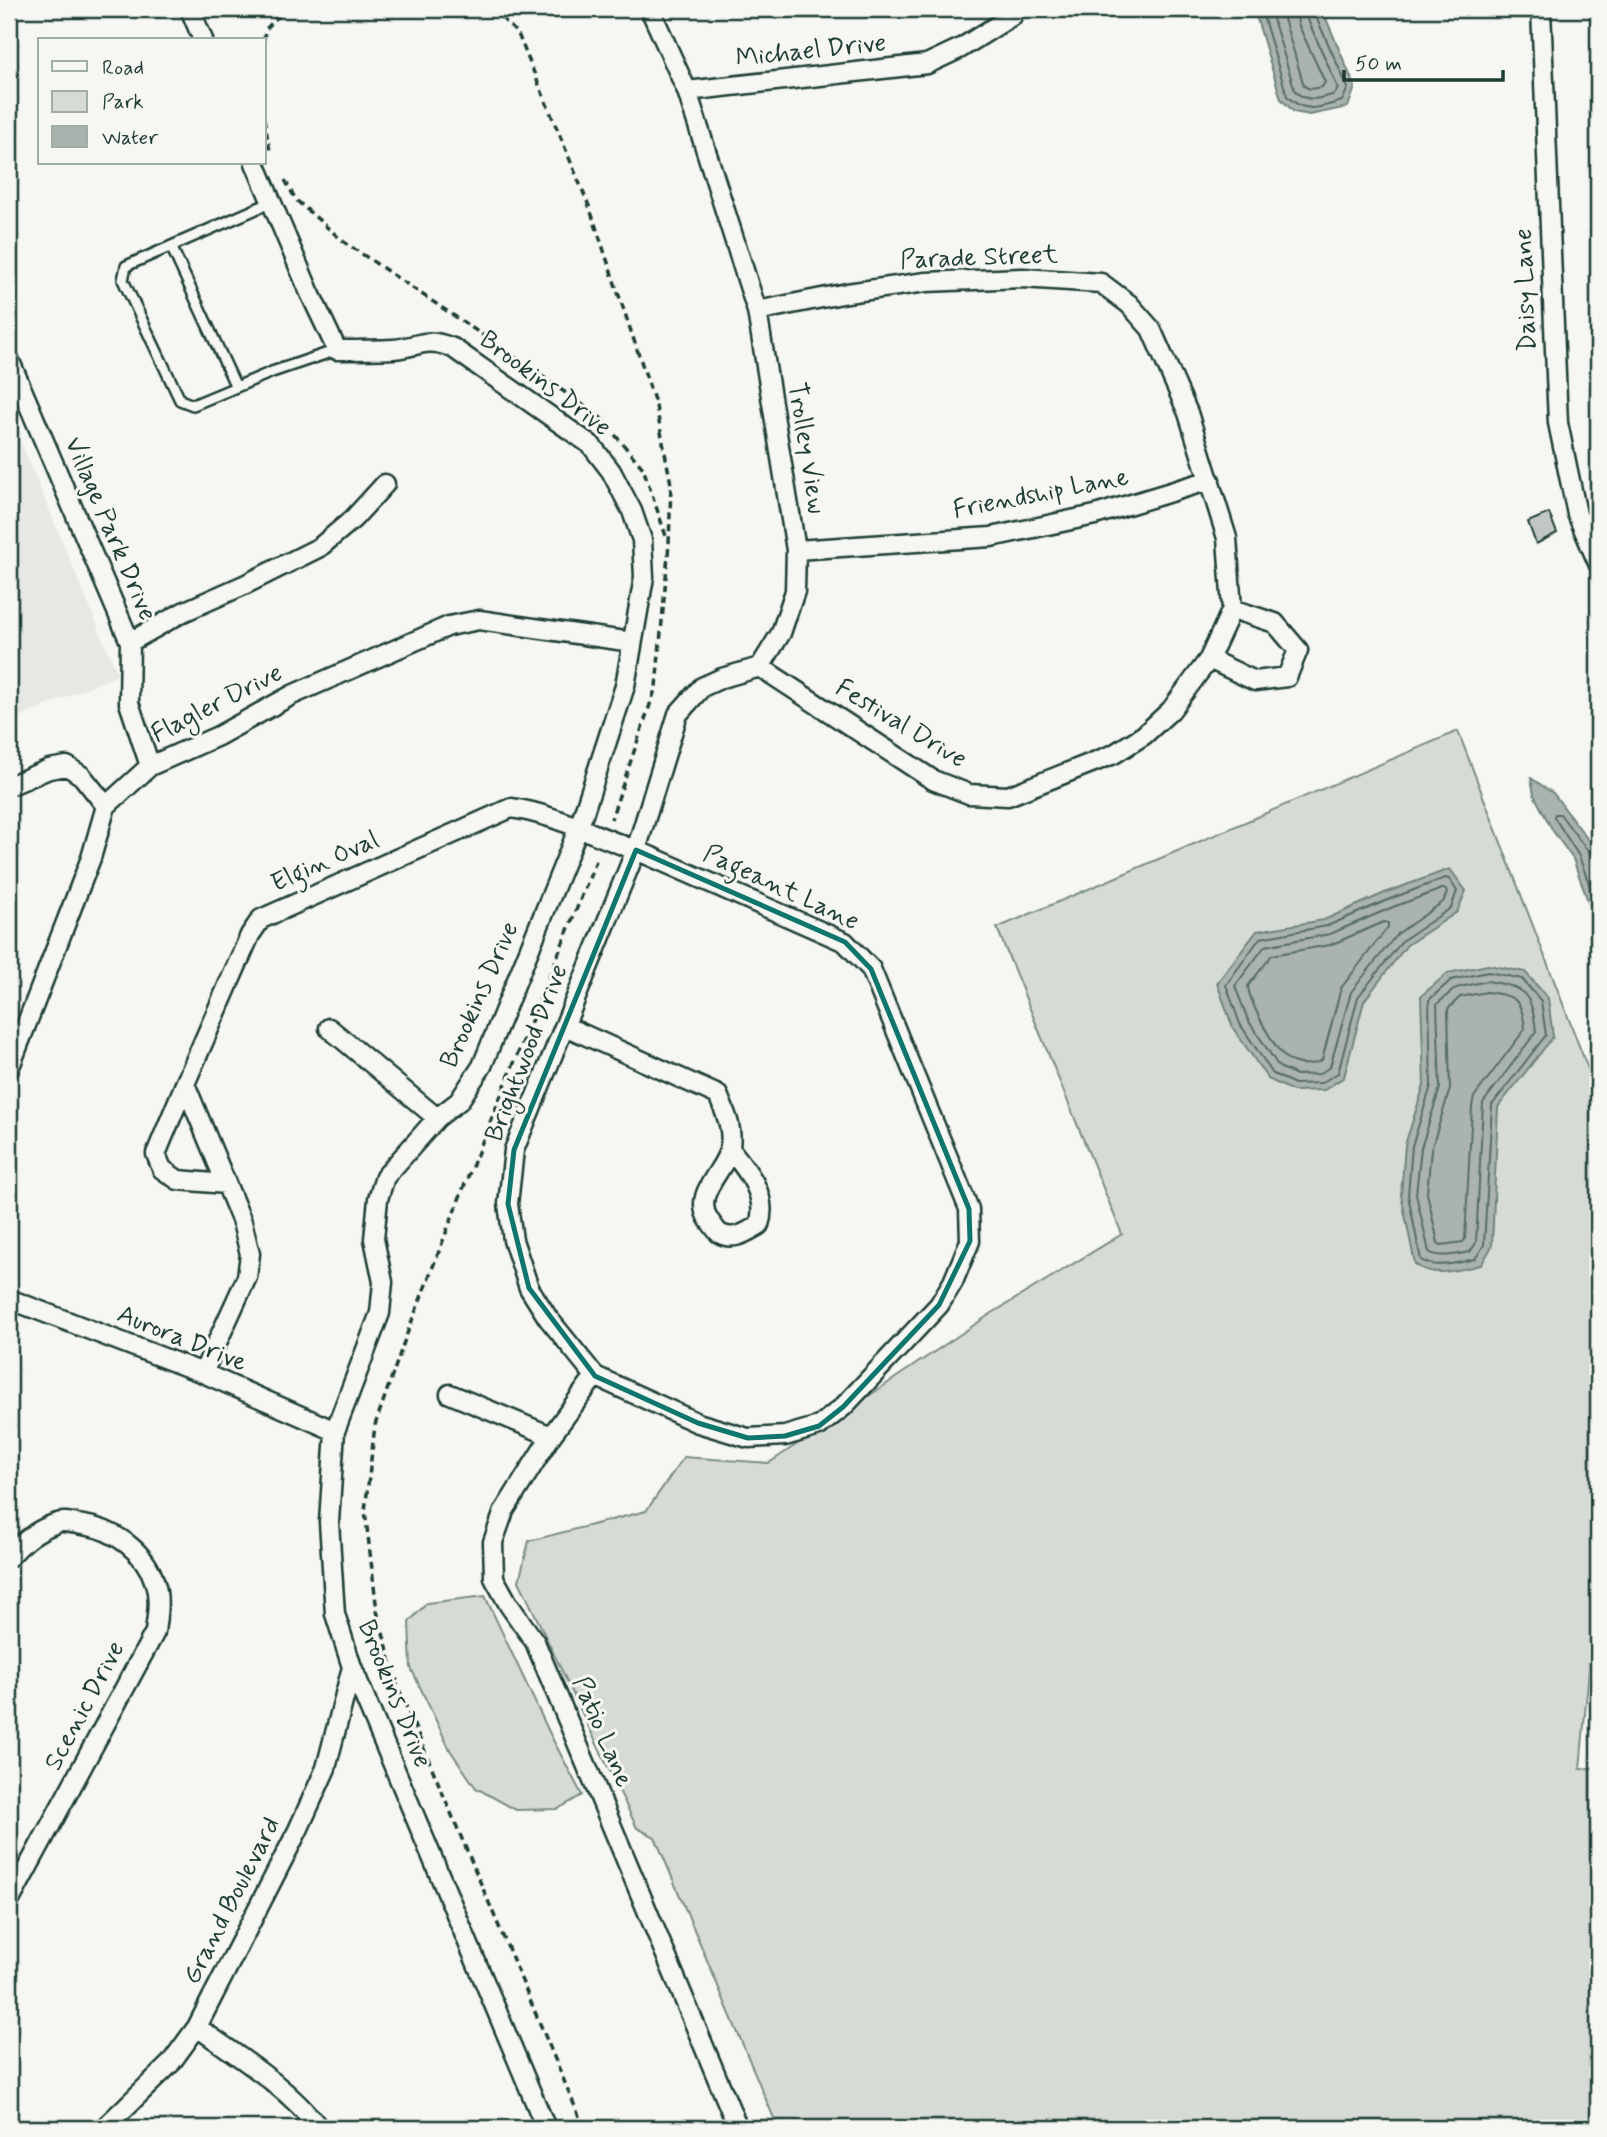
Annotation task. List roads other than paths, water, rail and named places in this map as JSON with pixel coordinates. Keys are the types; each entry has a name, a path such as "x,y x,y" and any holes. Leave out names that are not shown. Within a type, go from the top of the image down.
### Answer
{"street":[{"path":"190,9 202,38"},
{"name":"Trolley View","path":"650,9 687,91 757,311 796,550 795,591 781,633 760,667"},
{"name":"Daisy Lane","path":"1541,9 1558,423 1577,514 1598,563"},
{"name":"Michael Drive","path":"687,91 926,64 961,48 1013,12"},
{"path":"255,164 337,351"},
{"name":"Parade Street","path":"757,311 847,293 926,282 1022,278 1101,283 1129,304 1151,329 1188,413 1210,480"},
{"name":"Brookins Drive","path":"337,351 396,349 423,342 436,342 453,348 591,445 624,493 642,540 644,577 625,686 579,827 482,1066 459,1101 438,1118 385,1178 378,1199 374,1239 383,1282 380,1313 335,1432 329,1522 335,1614 352,1667 546,2128"},
{"name":"Village Park Drive","path":"9,359 130,642 129,703 150,766"},
{"name":"Friendship Lane","path":"796,550 991,537 1095,515 1210,480"},
{"name":"Festival Drive","path":"760,667 933,780 969,794 1008,796 1115,754 1144,736 1171,710 1209,659 1232,609 1227,538 1210,480"},
{"path":"130,642 183,612 320,547 353,519 385,484"},
{"path":"1209,659 1255,681 1287,677 1298,650 1275,624 1232,609"},
{"name":"Flagler Drive","path":"106,806 150,766 218,736 292,695 449,625 479,621 632,642"},
{"path":"636,850 678,714 702,687 760,667"},
{"path":"9,786 49,769 66,766 82,776 106,806 91,858 9,1069"},
{"name":"Elgin Oval","path":"226,1184 178,1180 162,1169 156,1154 250,935 261,919 511,808 534,811 579,827"},
{"name":"Pageant Lane","path":"579,827 845,942 871,969 969,1209"},
{"name":"Brightwood Drive","path":"636,850 514,1150 508,1204 513,1240 529,1288 548,1318 595,1376 698,1423 748,1438 785,1436 819,1426 843,1407 939,1305 953,1282 970,1241 969,1209"},
{"path":"565,1027 718,1095 731,1124 730,1149 704,1197 706,1216 719,1232 732,1237 744,1234 759,1225 763,1203 749,1172 730,1149"},
{"path":"329,1028 438,1118"},
{"path":"185,1083 242,1222 250,1254 247,1277 203,1373"},
{"name":"Aurora Drive","path":"9,1299 203,1373 335,1432"},
{"name":"Patio Lane","path":"595,1376 551,1436 504,1511 493,1542 494,1578 535,1642 738,2128"},
{"path":"450,1394 551,1436"},
{"name":"Scenic Drive","path":"9,1557 30,1535 60,1521 92,1526 118,1536 140,1556 155,1583 158,1608 155,1632 9,1902"},
{"name":"Grand Boulevard","path":"104,2128 170,2064 197,2027 298,1830 326,1768 352,1667"},
{"path":"197,2027 270,2078 305,2109 319,2128"}],"lane":[{"path":"272,202 126,266 123,280 180,400 192,405 337,351"},
{"path":"171,246 236,387"}],"water":[{"path":"1254,9 1322,9 1355,87 1348,107 1310,115 1294,112 1281,99"},
{"path":"1531,778 1553,793 1598,853 1598,930 1573,859 1553,831 1534,795"},
{"path":"1450,869 1466,891 1457,912 1407,945 1364,1001 1344,1077 1324,1090 1293,1091 1268,1079 1233,1028 1217,983 1257,931 1324,920 1387,892"},
{"path":"1488,965 1525,972 1548,998 1553,1037 1498,1107 1492,1246 1481,1265 1447,1272 1430,1271 1415,1264 1401,1195 1405,1145 1424,1085 1421,996 1448,973"}]}
